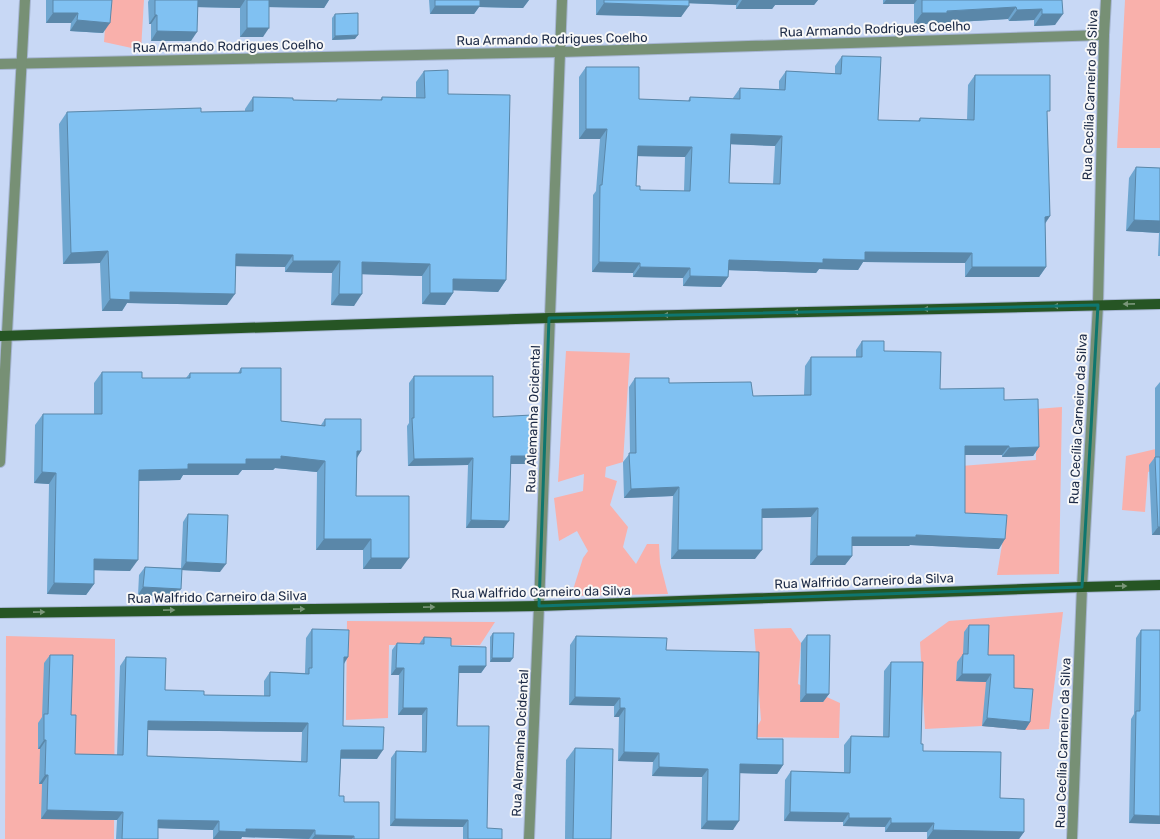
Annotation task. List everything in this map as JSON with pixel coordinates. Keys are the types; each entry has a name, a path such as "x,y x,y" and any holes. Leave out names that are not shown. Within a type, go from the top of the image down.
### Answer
{"main road":[{"path":"4,336 549,318 1160,304"},
{"name":"Rua Walfrido Carneiro da Silva","path":"0,613 539,606 1160,585"}],"street":[{"path":"0,462 4,336 26,0"},
{"name":"Rua Alemanha Ocidental","path":"529,839 562,0"},
{"name":"Rua Cecília Carneiro da Silva","path":"1072,839 1082,587 1098,305 1106,0"},
{"name":"Rua Armando Rodrigues Coelho","path":"0,64 560,52 1104,35"}],"highlighted area":[{"path":"1098,305 1082,587 539,606 549,318"}],"shaded area":[{"path":"107,0 144,0 141,50 104,42"},
{"path":"1125,0 1160,0 1160,148 1117,148"},
{"path":"566,351 630,353 623,462 606,467 605,477 617,481 610,505 628,527 623,547 636,564 647,544 659,544 660,563 668,594 571,596 583,558 588,551 577,531 559,541 554,498 583,491 584,474 558,482"},
{"path":"1062,407 1059,574 997,575 1007,514 961,523 961,466 1036,460 1036,409"},
{"path":"1160,448 1160,468 1148,472 1145,512 1122,510 1126,456"},
{"path":"1063,612 1049,729 1025,730 982,726 925,729 920,642 949,621"},
{"path":"347,621 495,622 480,645 389,645 388,718 346,720"},
{"path":"791,628 801,643 798,684 840,703 839,738 751,737 761,720 754,629"},
{"path":"6,636 115,639 114,839 5,839"}],"building":[{"path":"53,0 112,0 110,23 77,20 78,13 53,13"},
{"path":"155,0 198,0 197,32 157,31"},
{"path":"247,0 269,0 269,28 247,28"},
{"path":"435,0 480,0 480,6 435,6"},
{"path":"604,0 689,0 689,6 604,3"},
{"path":"922,0 1062,0 1063,14 1042,14 1042,9 1017,10 1016,7 947,11 947,13 922,13"},
{"path":"358,13 358,35 335,36 335,14"},
{"path":"842,56 881,57 878,120 920,121 920,118 974,120 975,75 1050,75 1050,111 1047,111 1050,216 1045,217 1046,267 972,267 972,253 865,252 865,260 823,259 823,263 729,260 728,277 690,276 690,268 640,267 640,263 599,262 600,185 602,185 607,129 586,129 586,67 639,67 639,99 690,101 690,97 740,99 740,88 785,90 786,71 841,74","holes":["731,134 782,136 780,184 729,183","638,146 692,147 690,191 640,190 640,186 636,186"]},
{"path":"448,70 448,94 510,95 506,280 453,279 453,293 430,293 430,264 362,262 362,294 339,294 340,261 293,261 293,255 236,254 235,294 130,292 130,300 110,299 108,251 71,253 67,112 201,108 201,112 253,111 253,97 337,101 337,99 382,100 382,97 425,98 424,71"},
{"path":"1136,167 1160,168 1160,221 1134,220"},
{"path":"862,341 884,341 884,351 941,352 940,389 1004,388 1004,400 1038,399 1039,447 1009,448 1009,446 965,446 965,513 1007,515 1005,539 916,535 916,537 852,537 852,556 817,556 818,508 762,509 762,550 678,550 679,487 631,489 629,453 636,453 635,378 669,378 669,383 751,382 753,396 811,395 811,357 862,357"},
{"path":"241,368 281,368 281,421 325,426 325,419 361,419 361,451 357,451 356,496 409,496 409,558 371,558 371,539 324,539 325,461 281,456 281,459 246,459 246,464 188,464 188,469 139,470 138,560 94,559 94,584 54,583 56,473 42,472 43,414 102,414 102,372 142,372 142,378 190,378 190,373 241,373"},
{"path":"414,376 493,376 493,417 532,415 534,456 511,456 509,521 471,520 473,458 414,459 412,418 414,418"},
{"path":"1155,457 1160,457 1160,527 1158,527"},
{"path":"188,514 228,515 226,564 186,562"},
{"path":"145,567 182,569 181,589 143,587"},
{"path":"969,625 989,625 988,655 1014,655 1014,688 1033,689 1030,722 987,718 991,674 962,674 963,654 968,654"},
{"path":"312,629 349,630 348,657 344,657 343,726 384,727 383,750 341,750 339,796 344,796 344,802 379,802 379,839 354,839 354,836 315,835 315,830 246,829 246,832 219,831 219,821 158,820 158,839 122,839 123,812 47,810 48,775 45,775 46,740 44,740 44,714 48,714 50,655 73,655 71,715 76,715 75,754 123,755 126,657 166,658 165,690 204,691 204,695 270,696 270,672 309,674 309,668 312,668","holes":["148,721 308,723 307,762 147,756"]},
{"path":"1141,630 1160,630 1160,816 1134,815 1136,711 1140,711"},
{"path":"493,633 514,633 513,658 492,658"},
{"path":"807,635 830,635 829,694 806,694"},
{"path":"576,636 667,638 666,650 759,652 757,739 783,739 783,765 740,764 739,821 707,821 708,769 659,767 659,753 624,752 625,708 620,708 620,698 575,697"},
{"path":"424,637 451,638 451,646 486,647 486,666 459,666 457,726 489,726 487,828 502,829 502,839 468,839 468,820 395,819 396,751 426,752 427,708 403,708 404,668 396,668 397,643 424,644"},
{"path":"891,662 923,662 921,744 923,744 923,751 1001,752 1000,798 1024,799 1024,832 933,830 934,823 891,823 891,818 849,818 849,813 790,812 791,771 850,773 851,736 889,737"},
{"path":"575,748 613,749 611,839 573,839"}]}
